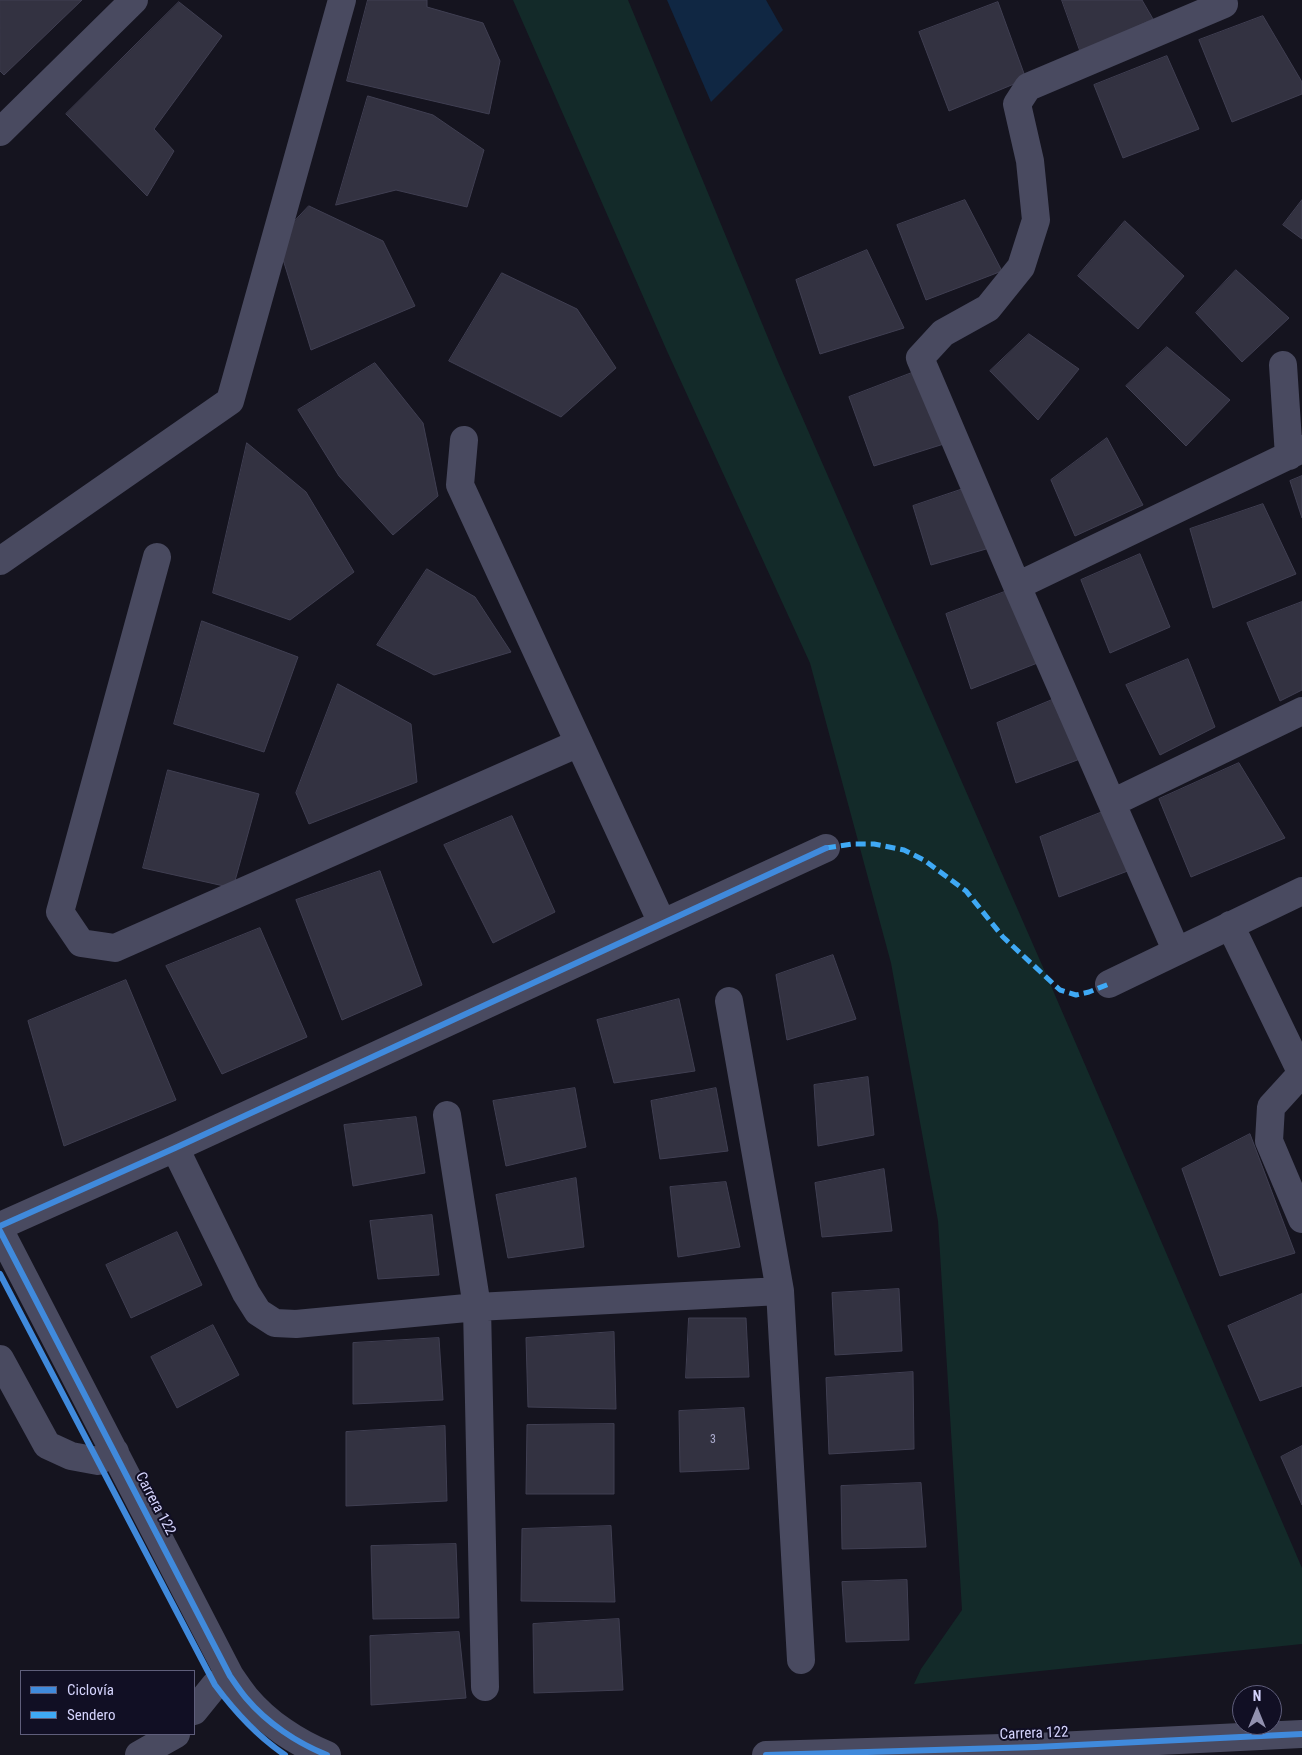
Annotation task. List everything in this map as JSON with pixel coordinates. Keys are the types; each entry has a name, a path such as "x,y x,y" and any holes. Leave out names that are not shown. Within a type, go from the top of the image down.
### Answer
{"street":[{"path":"0,132 134,0"},
{"path":"0,561 230,401 342,0"},
{"path":"1176,950 920,358 943,333 988,308 1020,267 1036,220 1030,161 1017,104 1028,87 1224,4"},
{"path":"1017,586 1295,452 1283,365"},
{"path":"464,440 460,486 662,923"},
{"path":"157,557 60,912 81,943 115,948 579,743"},
{"path":"1112,803 1302,711"},
{"path":"0,1226 175,1148 826,848"},
{"path":"1109,984 1176,950 1302,892"},
{"path":"1230,925 1302,1074 1271,1107 1269,1141 1302,1219"},
{"path":"729,1001 780,1291 801,1660"},
{"path":"447,1115 477,1307 485,1687"},
{"path":"175,1148 246,1293 258,1312 275,1323 315,1323 477,1307 780,1291"},
{"name":"Carrera 122","path":"0,1231 230,1676 246,1699 277,1727 313,1749 327,1755"},
{"path":"0,1359 48,1445 71,1456 98,1461 115,1452"},
{"path":"195,1709 215,1685 230,1676"},
{"name":"Carrera 122","path":"766,1755 1036,1751 1302,1734"},
{"path":"139,1755 174,1735"}],"green space":[{"path":"513,0 628,0 778,362 1042,965 1302,1568 1302,1644 914,1684 921,1669 962,1610 938,1221 891,963 810,663 667,351"}],"water":[{"path":"667,0 766,0 783,30 711,102"}],"building":[{"path":"0,0 82,0 4,75 0,71"},
{"path":"368,0 427,0 427,7 483,23 500,61 489,114 347,81"},
{"path":"1062,0 1142,0 1153,19 1081,53"},
{"path":"179,2 222,36 154,129 174,151 147,196 66,114"},
{"path":"998,2 1026,79 949,111 919,32"},
{"path":"1263,16 1302,82 1302,94 1232,122 1199,40"},
{"path":"1167,56 1199,129 1123,158 1094,85"},
{"path":"368,96 433,115 484,150 467,207 396,190 336,205"},
{"path":"965,200 1002,271 926,300 897,225"},
{"path":"1302,200 1302,239 1283,225"},
{"path":"309,206 383,241 415,306 311,350 277,240"},
{"path":"1125,221 1184,276 1138,329 1078,276"},
{"path":"867,250 904,328 820,354 796,280"},
{"path":"1236,270 1289,318 1242,362 1196,313"},
{"path":"502,273 577,309 616,368 561,417 449,361"},
{"path":"1029,334 1079,369 1038,420 990,371"},
{"path":"1167,347 1230,400 1186,446 1126,386"},
{"path":"375,363 423,423 438,496 393,535 339,476 298,410"},
{"path":"917,371 947,443 874,466 849,397"},
{"path":"1107,438 1143,505 1075,536 1051,480"},
{"path":"247,443 306,492 354,572 290,620 213,593"},
{"path":"1302,476 1302,518 1290,481"},
{"path":"966,488 993,547 931,565 913,506"},
{"path":"1263,504 1296,574 1213,608 1190,529"},
{"path":"1140,554 1170,627 1110,653 1081,580"},
{"path":"427,569 475,597 511,652 434,675 377,645"},
{"path":"1007,591 1040,662 971,689 946,614"},
{"path":"1302,602 1302,690 1280,701 1247,623"},
{"path":"202,621 298,657 264,752 174,724"},
{"path":"1188,659 1215,727 1160,755 1126,685"},
{"path":"338,684 411,724 417,782 309,824 296,793"},
{"path":"1052,700 1080,759 1016,783 997,723"},
{"path":"1239,763 1285,838 1191,877 1159,799"},
{"path":"168,770 259,794 233,888 143,868"},
{"path":"1110,809 1133,869 1059,897 1040,837"},
{"path":"512,816 555,912 493,943 444,845"},
{"path":"380,871 422,985 342,1020 296,900"},
{"path":"260,928 307,1037 222,1074 166,966"},
{"path":"833,955 856,1019 787,1040 776,975"},
{"path":"126,980 176,1100 64,1146 28,1021"},
{"path":"679,999 695,1071 614,1083 597,1020"},
{"path":"868,1077 874,1135 818,1146 814,1085"},
{"path":"575,1088 586,1147 506,1166 493,1101"},
{"path":"716,1088 728,1151 660,1159 651,1101"},
{"path":"416,1117 425,1173 353,1186 344,1125"},
{"path":"1250,1134 1295,1253 1220,1276 1182,1169"},
{"path":"884,1169 892,1231 822,1237 815,1183"},
{"path":"576,1178 584,1247 508,1258 496,1195"},
{"path":"726,1182 740,1247 678,1257 670,1187"},
{"path":"432,1215 439,1275 378,1279 370,1221"},
{"path":"177,1232 202,1285 131,1318 106,1265"},
{"path":"899,1289 902,1351 835,1355 832,1293"},
{"path":"1302,1294 1302,1386 1260,1401 1228,1326"},
{"path":"689,1318 746,1318 749,1377 686,1378"},
{"path":"213,1325 239,1375 177,1408 151,1357"},
{"path":"614,1332 616,1409 528,1407 526,1338"},
{"path":"439,1338 443,1400 353,1404 353,1343"},
{"path":"913,1372 914,1449 829,1454 826,1378"},
{"path":"744,1408 749,1469 680,1472 679,1411"},
{"path":"614,1424 614,1494 526,1494 527,1425"},
{"path":"445,1426 447,1501 346,1506 346,1432"},
{"path":"1302,1446 1302,1505 1281,1457"},
{"path":"921,1483 926,1547 842,1549 841,1486"},
{"path":"611,1526 615,1602 521,1601 522,1529"},
{"path":"456,1544 459,1618 373,1619 371,1546"},
{"path":"907,1580 909,1640 846,1642 842,1582"},
{"path":"619,1619 623,1690 534,1693 533,1624"},
{"path":"459,1632 466,1698 371,1705 370,1636"}],"marked path":[{"path":"826,848 853,844 874,844 904,850 924,860 966,891 1003,937 1060,990 1076,995 1109,984"}],"cycle path":[{"path":"0,1226 175,1148 826,848"},
{"path":"0,1231 230,1676 246,1698 263,1716 305,1745 327,1755"},
{"path":"0,1274 215,1685 247,1723 285,1755"},
{"path":"766,1755 1036,1747 1302,1734"}]}
